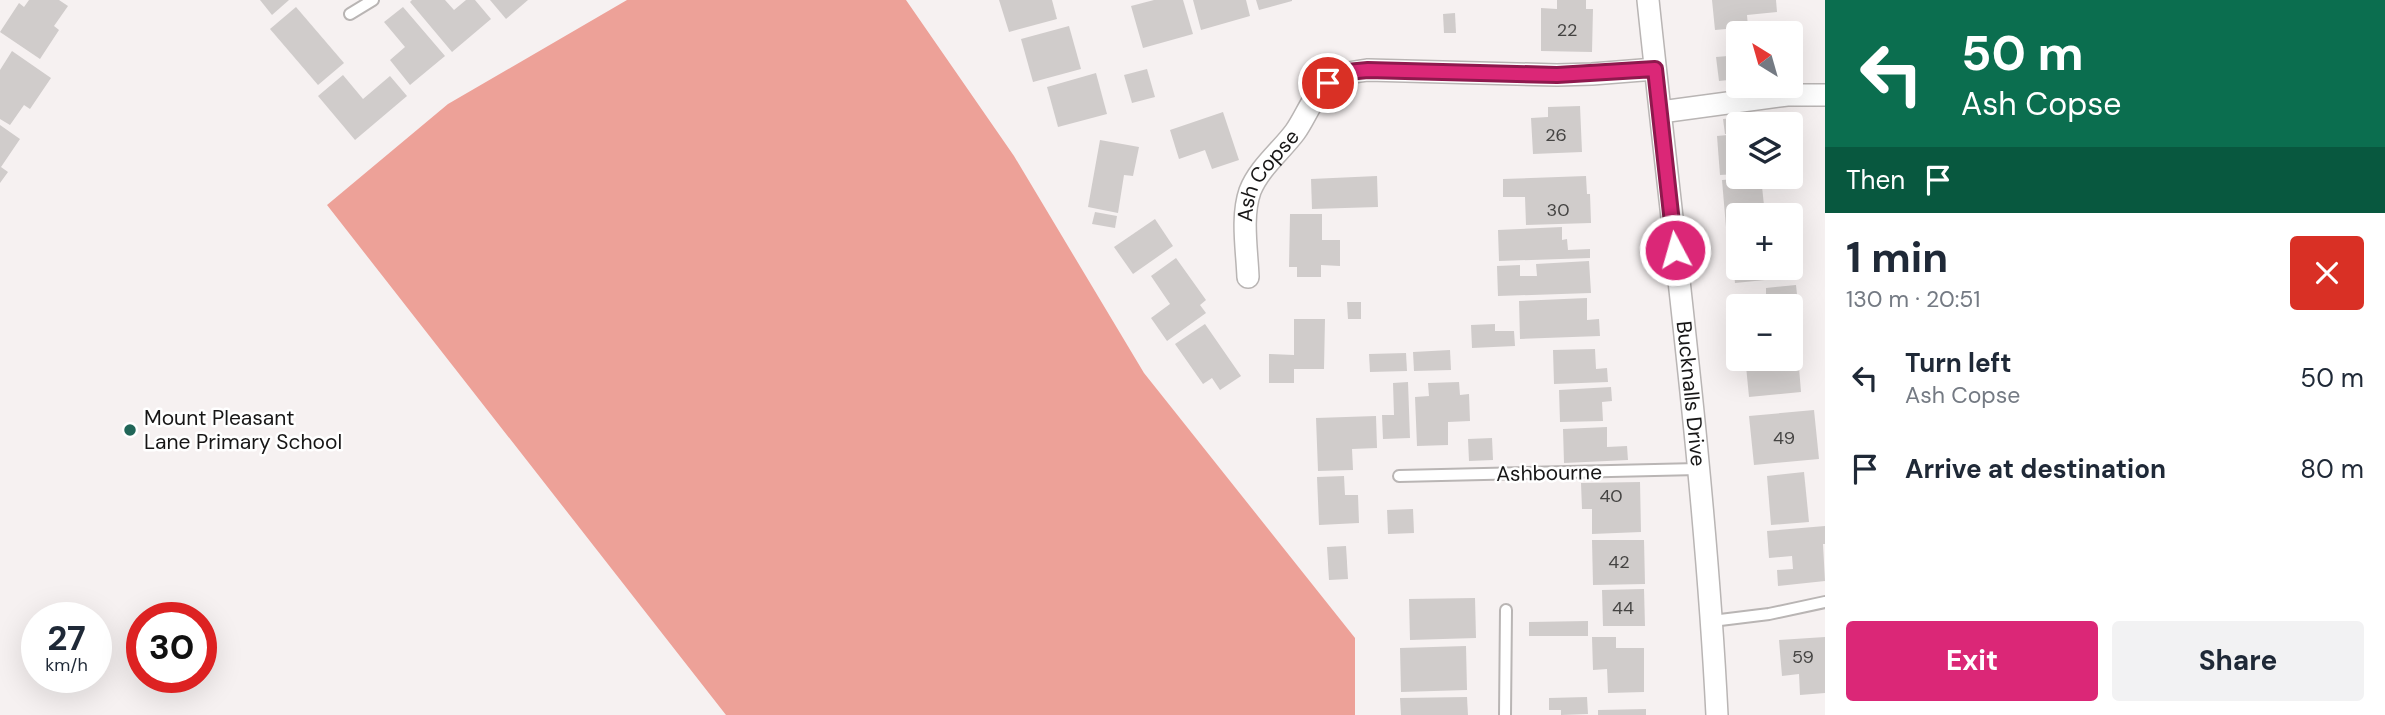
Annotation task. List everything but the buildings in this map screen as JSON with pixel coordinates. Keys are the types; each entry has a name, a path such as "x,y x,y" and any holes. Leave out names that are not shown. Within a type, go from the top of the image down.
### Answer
{"street":[{"name":"Bucknalls Drive","path":"1648,0 1698,469 1712,621 1717,715"},
{"name":"Ash Copse","path":"1248,277 1246,211 1250,191 1296,130 1314,98 1328,83 1347,72 1368,70 1581,75 1655,69"},
{"path":"1661,112 1787,95 1825,95"}],"lane":[{"path":"350,14 373,0"},
{"name":"Ashbourne","path":"1399,476 1698,469"},
{"path":"1712,621 1769,614 1825,602"},
{"path":"1505,715 1506,610"}],"shaded area":[{"path":"627,0 906,0 1014,156 1144,373 1355,638 1355,715 726,715 327,205 448,104"}],"place":[{"name":"Mount Pleasant Lane Primary School","path":"130,430"}],"route":[{"path":"1328,83 1347,72 1368,70 1557,75 1655,69 1675,250"}]}
